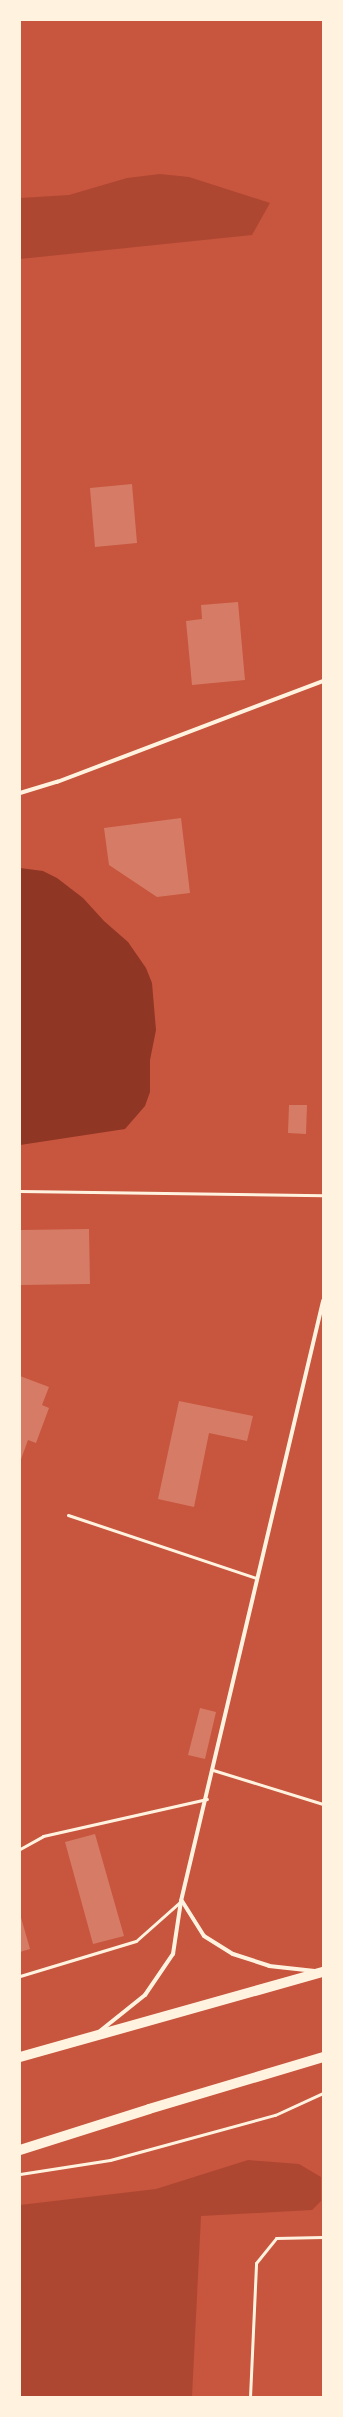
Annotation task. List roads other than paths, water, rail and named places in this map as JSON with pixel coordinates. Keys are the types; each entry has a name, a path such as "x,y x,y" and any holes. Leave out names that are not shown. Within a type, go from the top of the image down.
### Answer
{"main road":[{"path":"20,2057 323,1972"},
{"path":"20,2150 149,2108 323,2057"}],"street":[{"path":"20,793 57,782 323,681"},
{"path":"93,2036 145,1995 173,1954 181,1901 207,1799 256,1578 323,1301"},
{"path":"181,1901 204,1936 233,1954 269,1966 323,1972"}],"lane":[{"path":"20,1191 323,1195"},
{"path":"68,1515 256,1578"},
{"path":"213,1770 323,1804"},
{"path":"20,1849 43,1836 207,1799"},
{"path":"20,1976 136,1940 181,1901"},
{"path":"20,2174 110,2160 275,2115 323,2093"},
{"path":"250,2397 256,2263 276,2238 323,2237"}]}
